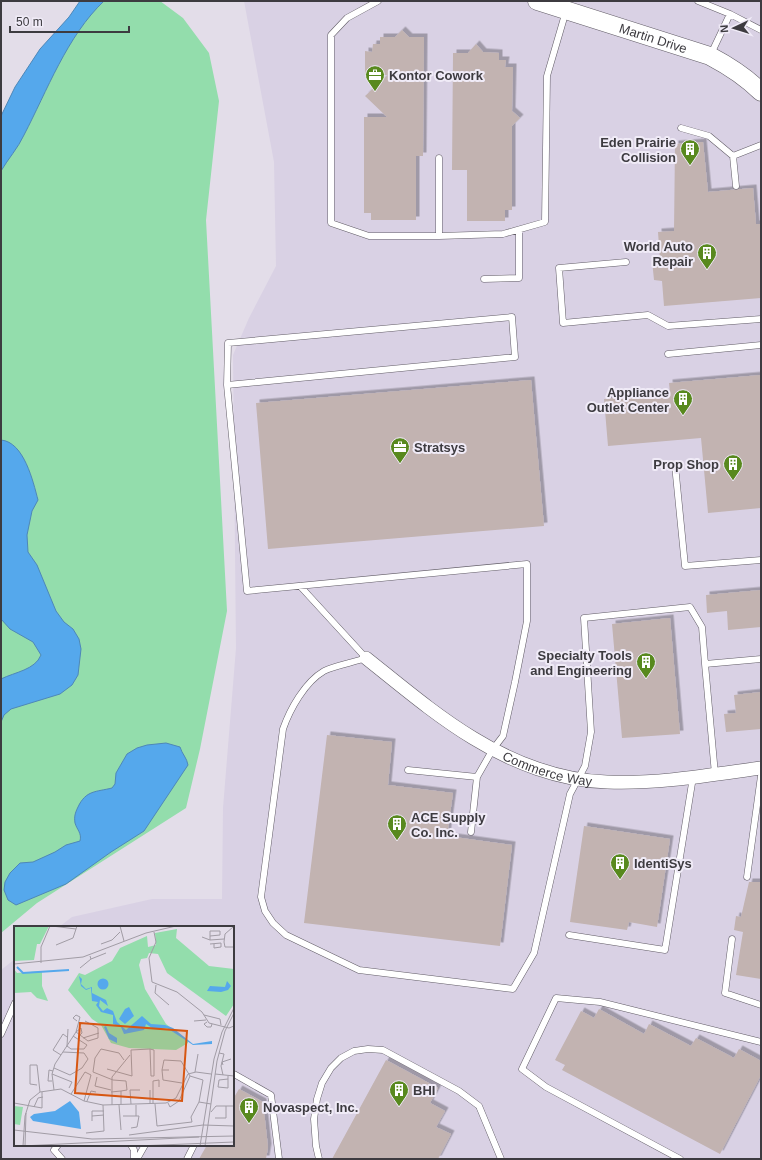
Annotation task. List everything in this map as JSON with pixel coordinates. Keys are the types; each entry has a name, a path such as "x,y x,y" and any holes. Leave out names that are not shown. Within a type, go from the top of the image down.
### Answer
{"street":[{"name":"Martin Drive","path":"537,1 710,56 732,67 761,92"},
{"name":"Commerce Way","path":"366,658 472,738 513,760 559,775 606,782 652,782 761,768"}],"lane":[{"path":"378,1 347,18 331,35 331,223 369,236 503,234 545,222 547,76 566,10"},
{"path":"698,1 730,14 761,30"},
{"path":"710,56 730,14"},
{"path":"681,128 709,136 733,156 736,186"},
{"path":"733,156 761,145"},
{"path":"439,158 439,236"},
{"path":"484,279 519,278 519,230"},
{"path":"626,262 559,268 563,322 648,314 668,326 761,318"},
{"path":"227,385 515,357 512,317 228,343 227,385 247,591 527,564 527,621 516,682 503,736 493,749 477,777 471,832"},
{"path":"668,354 761,346"},
{"path":"675,465 685,566 761,560"},
{"path":"300,586 366,658 324,671 310,682 288,714 283,729 261,897 265,911 273,923 286,935 359,970 513,989 534,953 570,794 585,766 591,732 584,618 690,607 702,627 715,774"},
{"path":"705,664 761,659"},
{"path":"408,770 477,777"},
{"path":"746,877 761,776"},
{"path":"569,935 665,950 693,777"},
{"path":"732,939 725,994 761,1005"},
{"path":"680,1159 546,1087 522,1069 556,998 600,1002 761,1042"},
{"path":"1,1034 14,1004"},
{"path":"319,1159 316,1146 314,1119 317,1099 322,1083 331,1068 341,1058 354,1051 368,1049 383,1050 459,1091 479,1106 501,1159"},
{"path":"234,1074 271,1095 278,1159"},
{"path":"57,1146 54,1150 62,1159"},
{"path":"132,1146 134,1150 134,1159"},
{"path":"138,1159 144,1146"},
{"path":"186,1159 193,1146"}],"shaded area":[{"path":"244,1 761,1 761,1159 1,1159 1,970 14,960 14,1146 234,1146 234,926 60,926 72,917 152,899 222,899 223,808 236,648 233,355 249,318 276,266 274,162"}],"green space":[{"path":"91,1 160,1 183,18 209,53 219,101 206,220 227,611 200,749 186,808 37,903 1,933 1,144"}],"water":[{"path":"80,1 104,1 91,15 68,47 22,140 1,171 1,116 15,87 40,49 69,17"},
{"path":"1,440 9,442 16,448 30,473 38,500 32,511 27,535 28,552 37,565 56,611 64,622 73,629 79,639 81,649 78,675 72,685 60,694 11,709 4,715 1,722 1,679 24,670 34,664 41,655 33,642 10,629 1,619"},
{"path":"166,743 180,747 188,765 144,831 66,884 16,905 8,900 4,890 5,882 10,873 20,863 33,862 66,845 80,841 80,834 76,825 75,815 81,801 84,797 96,791 112,788 115,784 116,773 127,754 137,748 147,745"}],"building":[{"path":"402,30 409,37 424,37 423,156 416,156 416,220 371,220 371,213 364,213 364,117 387,117 365,96 388,75 365,74 365,51 372,52 373,44 380,44 380,37 395,37"},
{"path":"476,44 483,52 499,53 499,60 506,60 505,67 513,67 512,111 520,118 512,126 512,210 505,210 505,221 467,221 467,170 452,170 453,53 468,53"},
{"name":"World Auto Repair","path":"703,142 708,192 753,188 756,224 761,224 761,298 664,306 662,281 654,280 652,260 660,260 658,232 674,231 675,144"},
{"name":"Appliance Outlet Center","path":"761,375 761,508 708,513 701,438 608,446 604,399 670,393 669,383"},
{"name":"Stratsys","path":"531,380 544,526 268,549 256,403"},
{"path":"761,590 761,627 728,630 727,611 707,613 706,595"},
{"name":"Specialty Tools and Engineering","path":"670,618 680,734 622,738 612,624"},
{"path":"761,692 761,729 726,732 724,714 736,713 734,695"},
{"name":"ACE Supply Co. Inc.","path":"327,735 392,742 388,785 453,793 447,836 512,845 500,946 304,923"},
{"name":"IdentiSys","path":"584,826 670,839 657,927 629,922 627,930 570,922"},
{"path":"749,882 761,882 761,979 736,975 743,932 734,930 736,916 741,917"},
{"path":"599,1009 644,1034 649,1024 691,1046 696,1038 734,1058 739,1049 761,1061 761,1075 720,1154 562,1070 565,1065 555,1060 581,1011 594,1018"},
{"name":"BHI","path":"386,1060 438,1088 430,1103 445,1111 436,1127 451,1134 438,1159 332,1159"},
{"name":"Novaspect, Inc.","path":"239,1089 263,1102 268,1147 266,1159 199,1159 206,1146 234,1146 234,1097"}],"place":[{"name":"Kontor Cowork","path":"375,92"},
{"name":"Eden Prairie Collision","path":"690,166"},
{"name":"World Auto Repair","path":"707,270"},
{"name":"Appliance Outlet Center","path":"683,416"},
{"name":"Stratsys","path":"400,464"},
{"name":"Prop Shop","path":"733,481"},
{"name":"Specialty Tools and Engineering","path":"646,679"},
{"name":"ACE Supply Co. Inc.","path":"397,841"},
{"name":"IdentiSys","path":"620,880"},
{"name":"BHI","path":"399,1107"},
{"name":"Novaspect, Inc.","path":"249,1124"}]}
